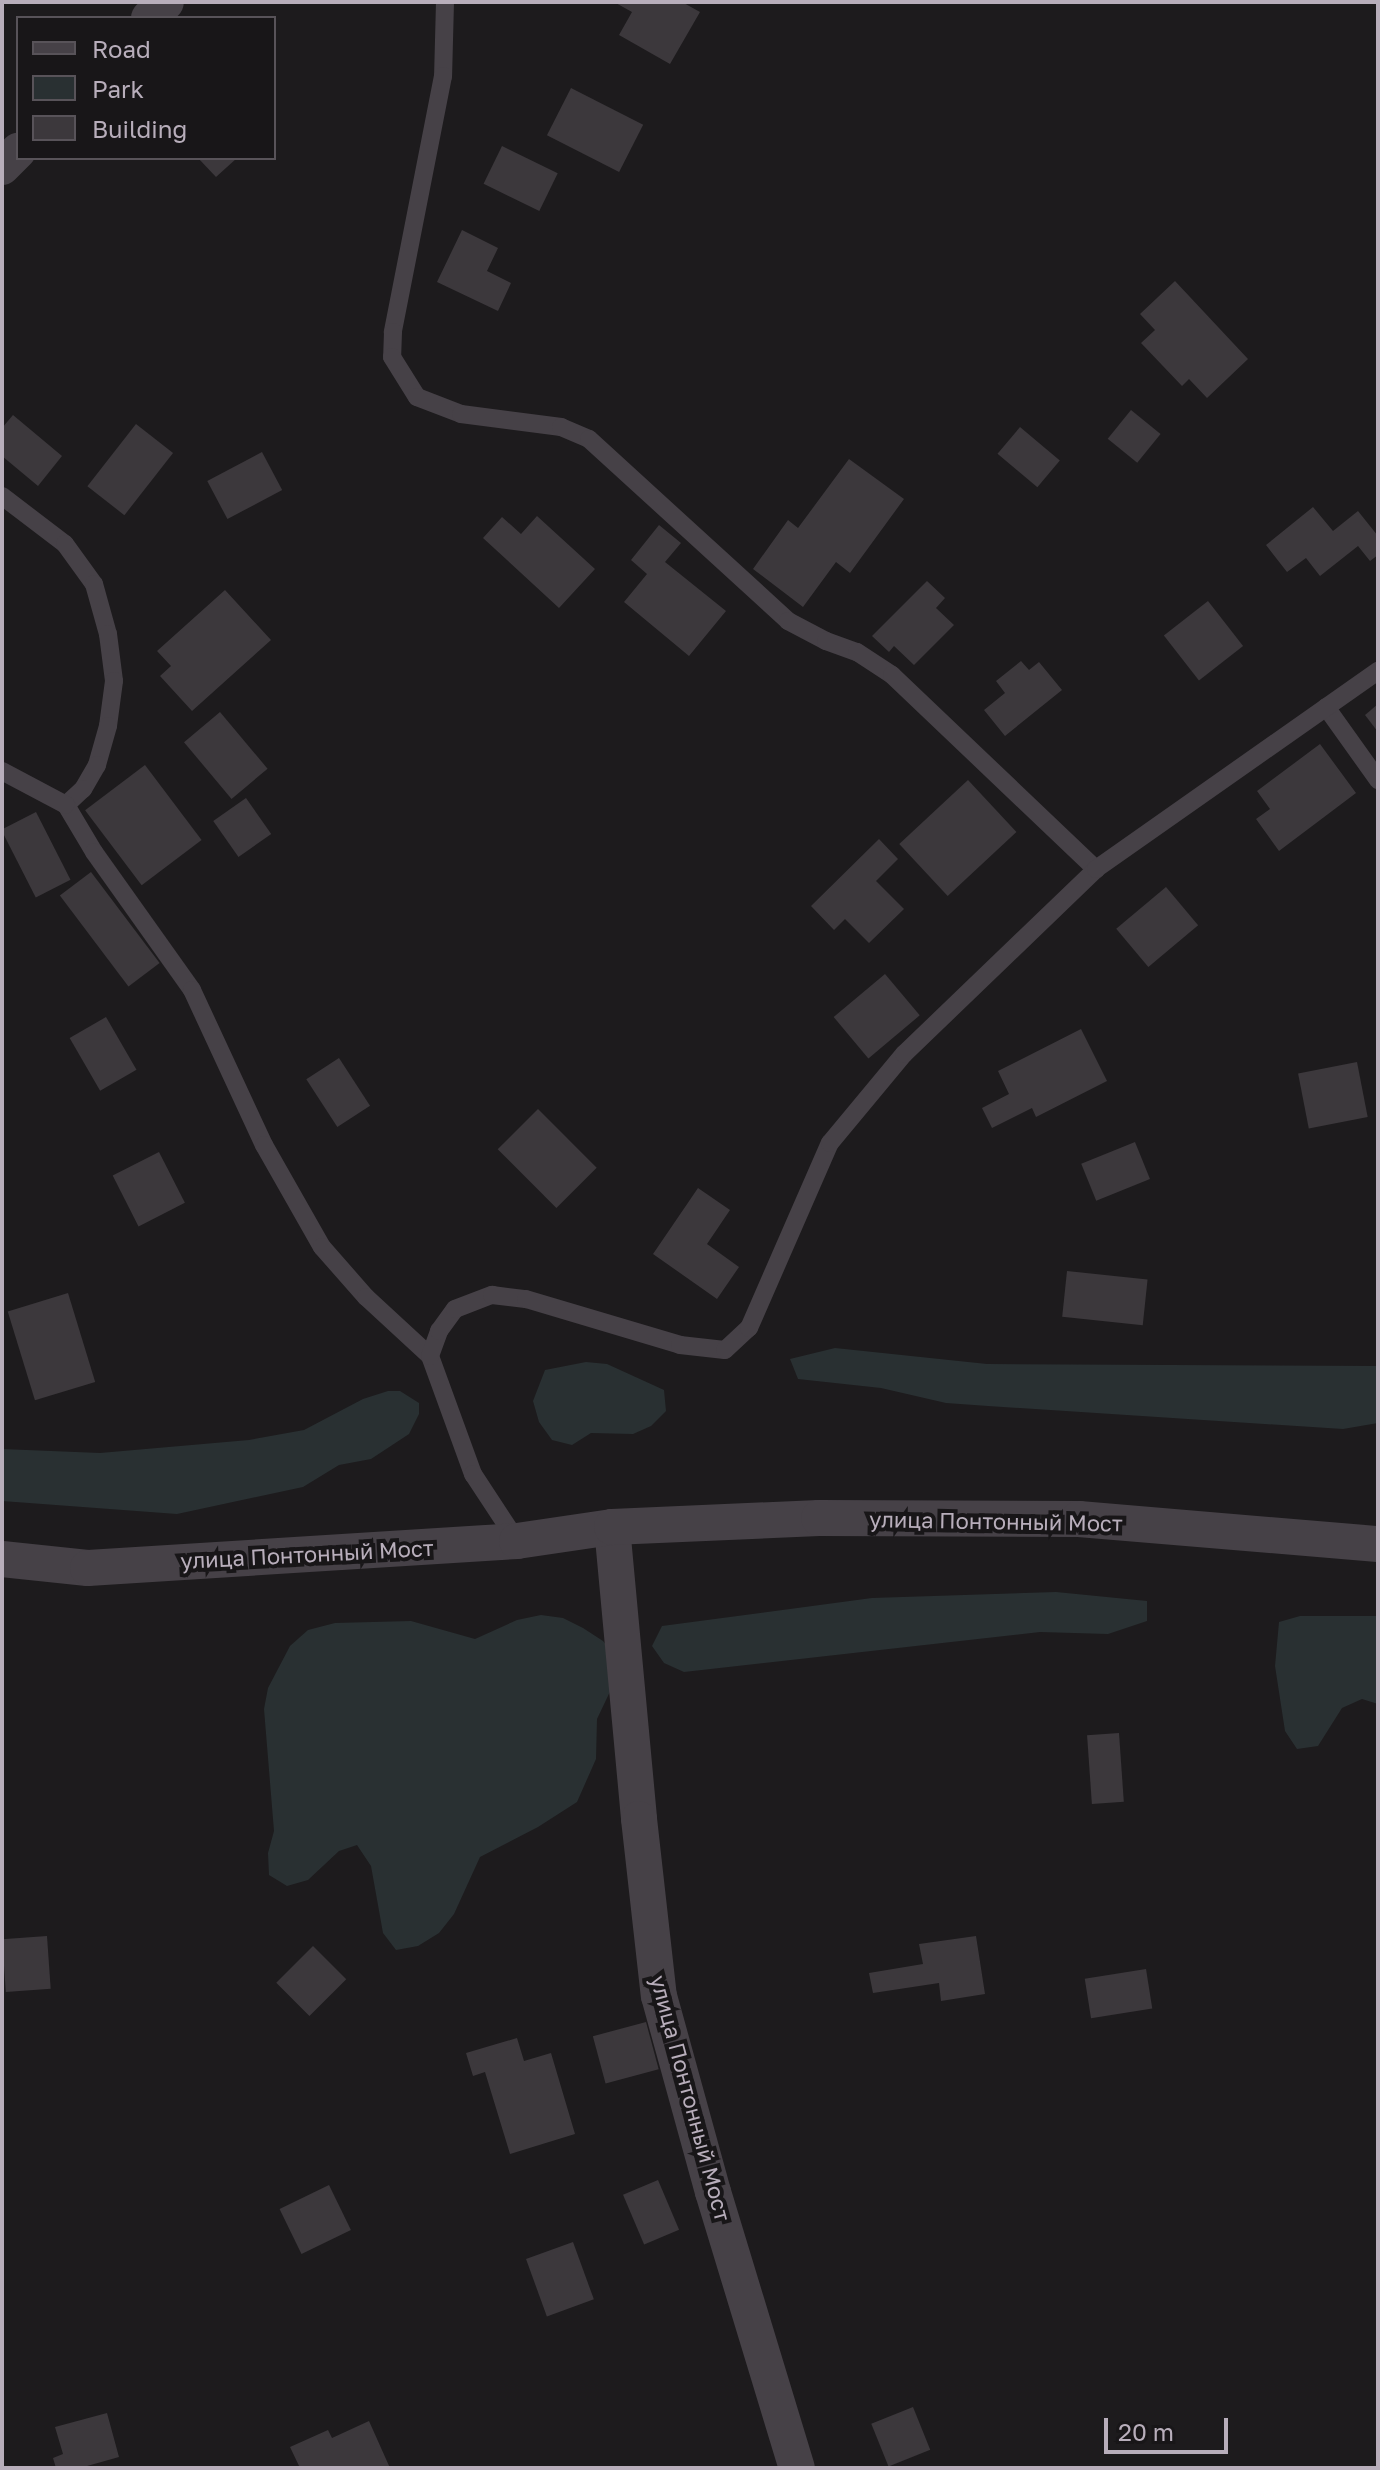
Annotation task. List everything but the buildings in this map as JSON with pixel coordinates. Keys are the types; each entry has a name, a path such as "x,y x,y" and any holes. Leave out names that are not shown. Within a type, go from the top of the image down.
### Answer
{"street":[{"path":"151,16 166,2"},
{"name":"улица Понтонный Мост","path":"2,1559 88,1568 517,1541 612,1527 819,1518 1079,1519 1378,1544"},
{"name":"улица Понтонный Мост","path":"612,1527 659,1996 713,2192 797,2468"}],"lane":[{"path":"445,2 443,76 393,332 392,357 417,397 461,414 561,427 589,439 788,621 826,641 857,652 892,675 1096,869"},
{"path":"2,496 65,544 94,584 108,634 114,681 108,726 97,765 83,789 66,805"},
{"path":"430,1356 439,1331 455,1309 492,1295 526,1299 680,1345 725,1350 749,1328 830,1143 904,1054 1096,869 1378,671"},
{"path":"1326,707 1378,780"},
{"path":"2,771 66,805 94,852 192,990 264,1145 322,1247 366,1297 430,1356 473,1474 517,1541"}],"green space":[{"path":"835,1348 987,1364 1378,1366 1378,1423 1343,1429 946,1403 881,1388 798,1379 790,1359"},
{"path":"586,1362 607,1364 664,1390 666,1411 651,1426 633,1434 591,1433 572,1445 552,1440 539,1422 533,1401 545,1370"},
{"path":"388,1391 400,1391 419,1403 419,1414 409,1434 371,1459 339,1465 303,1487 177,1514 2,1501 2,1449 100,1453 249,1440 304,1430 363,1399"},
{"path":"1056,1592 1147,1601 1147,1621 1108,1634 1040,1632 684,1672 664,1663 652,1646 662,1626 872,1598"},
{"path":"541,1615 563,1618 583,1628 603,1641 616,1657 616,1679 597,1719 596,1759 577,1802 538,1827 480,1857 454,1914 439,1933 418,1946 396,1950 383,1933 371,1866 357,1845 339,1851 308,1880 287,1886 269,1875 268,1853 274,1831 264,1709 268,1688 290,1646 308,1630 335,1623 411,1621 475,1639 517,1620"},
{"path":"1300,1616 1378,1616 1378,1704 1362,1699 1342,1708 1318,1746 1297,1749 1285,1731 1275,1666 1279,1622"}]}
